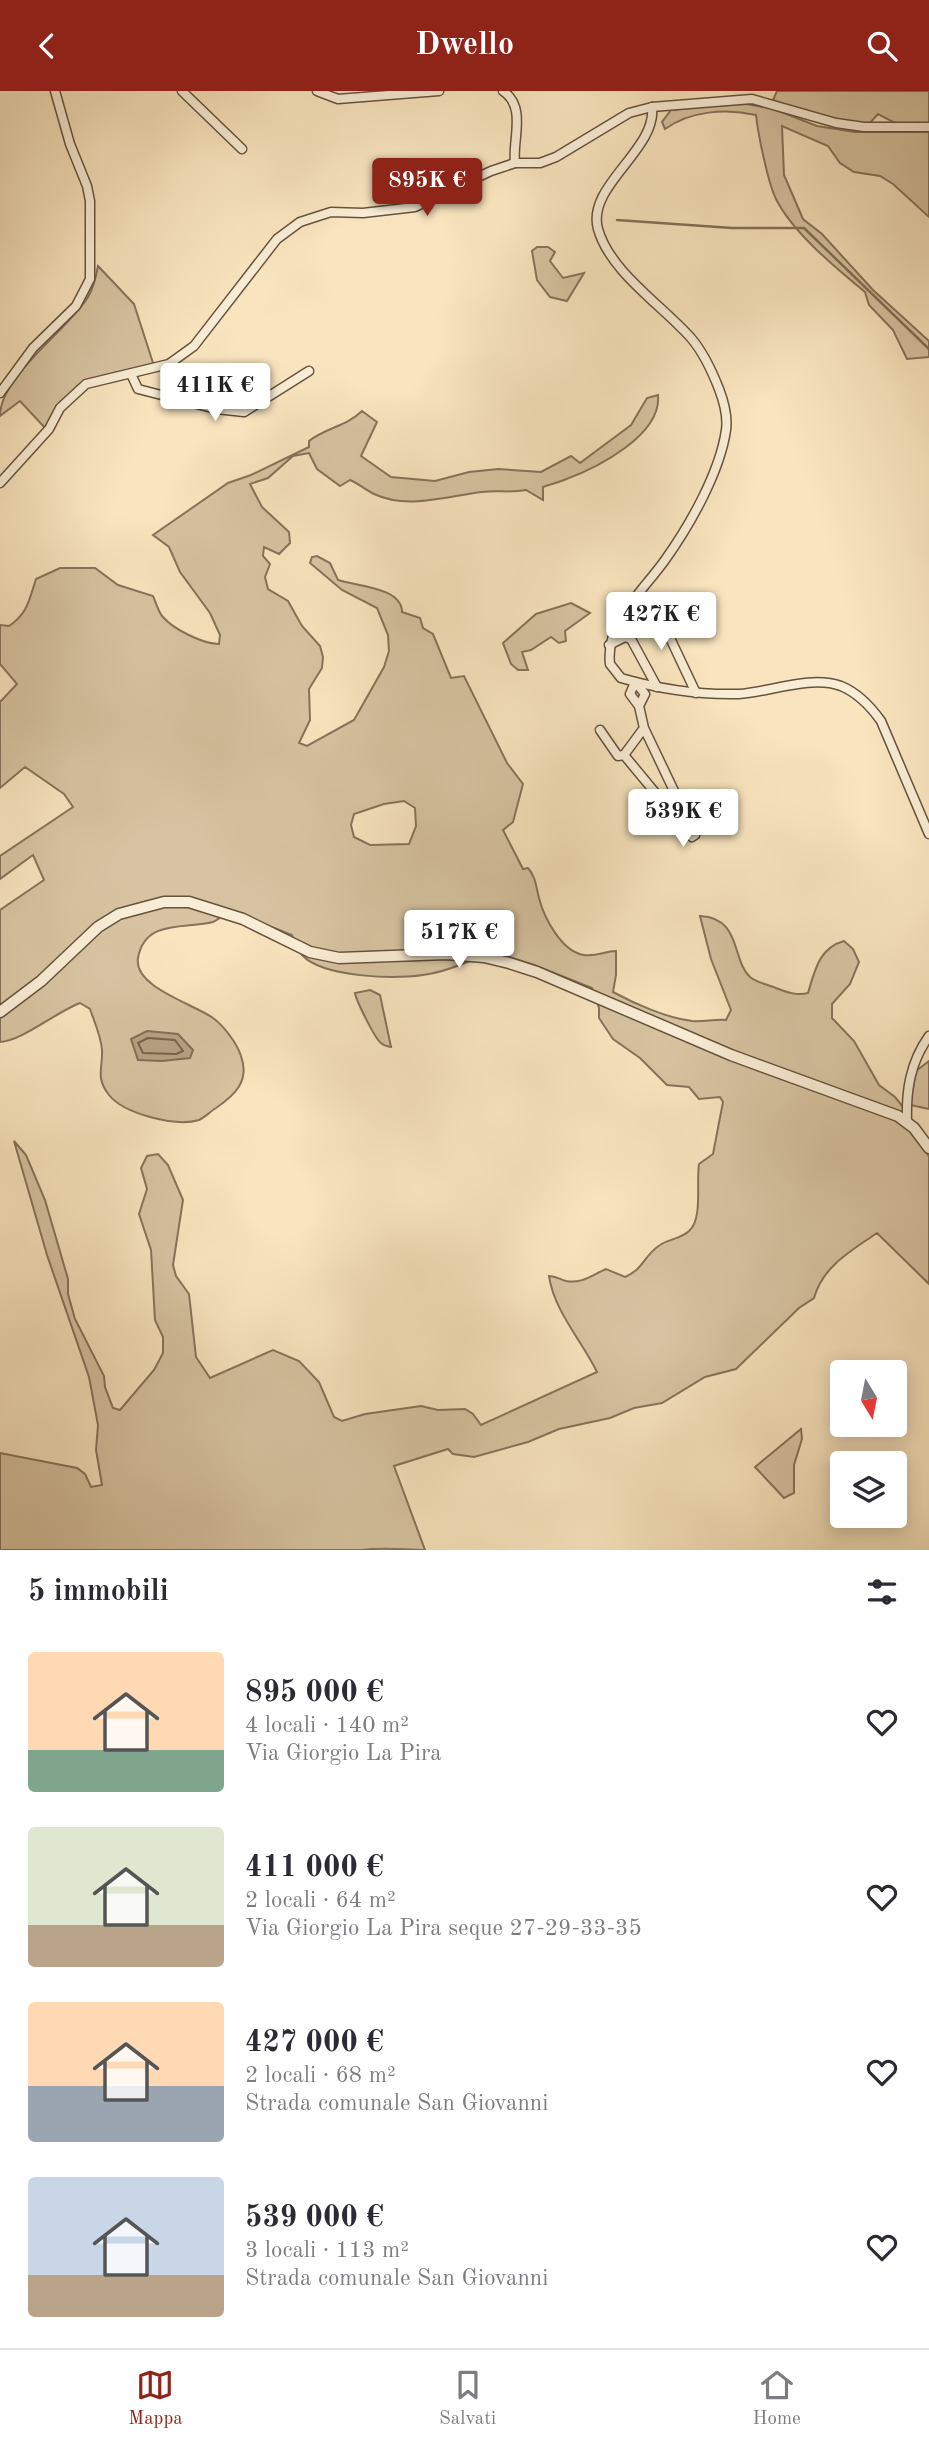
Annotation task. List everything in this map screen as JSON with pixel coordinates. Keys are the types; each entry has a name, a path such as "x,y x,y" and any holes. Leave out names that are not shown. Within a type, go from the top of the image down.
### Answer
{"street":[{"path":"0,393 33,348 76,306 90,279 90,201 55,91"},
{"path":"182,91 242,149"},
{"path":"317,91 338,99 439,91"},
{"path":"503,91 515,105 515,163"},
{"path":"0,483 49,429 60,408 86,384 169,364 194,346 277,239 300,222 331,212 363,213 415,207 491,171 515,163 546,161 629,113 652,107 752,99 836,123 864,127 929,127"},
{"path":"652,107 653,118 648,133 605,196 597,216 597,227 602,239 635,285 690,338 703,356 724,404 727,427 719,457 693,515 665,560 625,613 609,645 610,664 614,673 621,678 696,693 756,692 817,683 840,686 872,708 889,735 929,834"},
{"path":"131,374 138,389 146,392 244,412 309,371"},
{"path":"625,613 648,602 654,604 696,693"},
{"path":"609,645 625,637 631,639 657,687"},
{"path":"624,755 692,837 695,835 643,728 639,706 630,694 635,682"},
{"path":"600,730 618,756 624,755 643,728"},
{"path":"0,1012 41,981 98,927 119,914 164,902 190,902 243,919 310,952 339,958 446,954 484,957 537,972 732,1055 886,1111 907,1122 929,1148"},
{"path":"907,1122 906,1093 910,1075 929,1036"}],"shaded area":[{"path":"777,91 929,91 929,124 897,124 878,114 869,124 832,119 773,100"},
{"path":"740,103 771,108 817,126 855,132 929,132 929,217 893,184 880,176 854,172 840,163 828,146 782,126 784,175 803,219 822,234 873,290 929,341 929,357 907,359 893,330 869,305 865,292 793,225 776,199 770,182 756,115 709,113 686,118 665,129 662,122 671,110"},
{"path":"439,169 446,190 429,200 398,207 400,185"},
{"path":"537,247 548,247 555,252 550,261 563,278 584,273 567,301 550,297 537,280 532,251"},
{"path":"98,266 134,304 154,366 85,382 46,429 20,401 0,416 3,401 22,370 88,297"},
{"path":"658,395 656,410 650,423 639,436 625,448 593,467 543,487 543,500 526,490 482,492 414,501 387,499 350,480 340,486 317,469 309,453 293,456 268,478 250,484 262,507 289,532 290,543 279,554 264,547 263,556 270,564 265,577 268,589 288,601 302,626 320,646 323,657 322,668 309,689 310,720 299,743 307,746 354,720 384,667 389,651 388,635 377,608 342,590 310,563 312,557 317,556 330,563 338,580 386,592 400,604 402,612 420,618 423,628 433,634 451,678 464,676 507,763 523,784 513,822 503,830 523,869 528,868 533,875 541,906 561,941 576,953 584,955 616,951 613,992 672,1017 692,1021 726,1020 731,1010 711,959 700,916 713,918 729,931 744,969 750,977 792,993 808,993 823,954 844,941 853,949 859,962 850,984 832,1004 832,1018 854,1041 879,1085 904,1108 929,1157 929,1284 877,1233 839,1260 824,1277 814,1298 799,1308 736,1369 705,1377 662,1403 559,1429 528,1442 474,1457 453,1454 448,1449 394,1466 425,1550 0,1550 0,1453 77,1468 85,1474 91,1487 102,1485 96,1450 98,1425 89,1377 47,1255 14,1141 26,1155 45,1200 68,1279 68,1294 75,1319 104,1376 113,1408 120,1410 154,1370 163,1353 163,1337 155,1320 151,1250 139,1214 147,1189 141,1168 147,1156 158,1154 168,1165 183,1200 173,1265 176,1276 189,1294 196,1357 210,1378 273,1350 299,1361 319,1382 334,1417 342,1421 365,1414 421,1406 438,1410 465,1409 473,1414 481,1425 597,1372 562,1314 549,1276 577,1281 606,1269 625,1277 636,1270 660,1245 689,1231 698,1210 699,1164 713,1154 723,1102 720,1097 699,1099 689,1087 667,1085 640,1058 613,1039 599,1018 599,1008 592,988 534,965 491,951 461,965 416,976 382,977 344,973 312,963 300,953 292,935 229,910 213,922 157,931 142,946 138,958 139,968 145,978 166,994 213,1018 239,1051 244,1073 239,1086 229,1098 201,1119 189,1122 164,1120 138,1113 116,1102 102,1083 102,1050 90,1009 80,1003 29,1032 0,1042 0,910 44,880 33,855 0,879 0,856 73,807 64,794 25,767 0,788 0,702 17,684 0,664 0,625 9,626 20,616 36,579 60,568 95,568 118,585 153,596 161,615 181,631 197,639 219,644 220,635 210,613 180,572 169,547 153,535 228,483 309,447 309,441 362,411 377,422 361,456 391,477 435,481 469,472 498,469 541,472 571,456 580,463 631,425 647,398","holes":["404,801 415,808 416,826 409,844 370,845 354,837 351,825 354,814 384,804"]},
{"path":"571,603 590,613 565,631 566,641 559,643 551,637 531,650 522,652 528,670 518,670 511,664 503,643 536,614"},
{"path":"370,990 380,995 391,1047 378,1040 356,997 355,993"},
{"path":"929,1061 929,1109 910,1105 916,1071"},
{"path":"801,1429 802,1439 794,1465 794,1493 784,1498 755,1467"}],"water":[{"path":"147,1031 178,1034 193,1050 190,1058 138,1060 131,1039"}],"waterway":[{"path":"617,220 732,228 804,228 929,349"}]}
